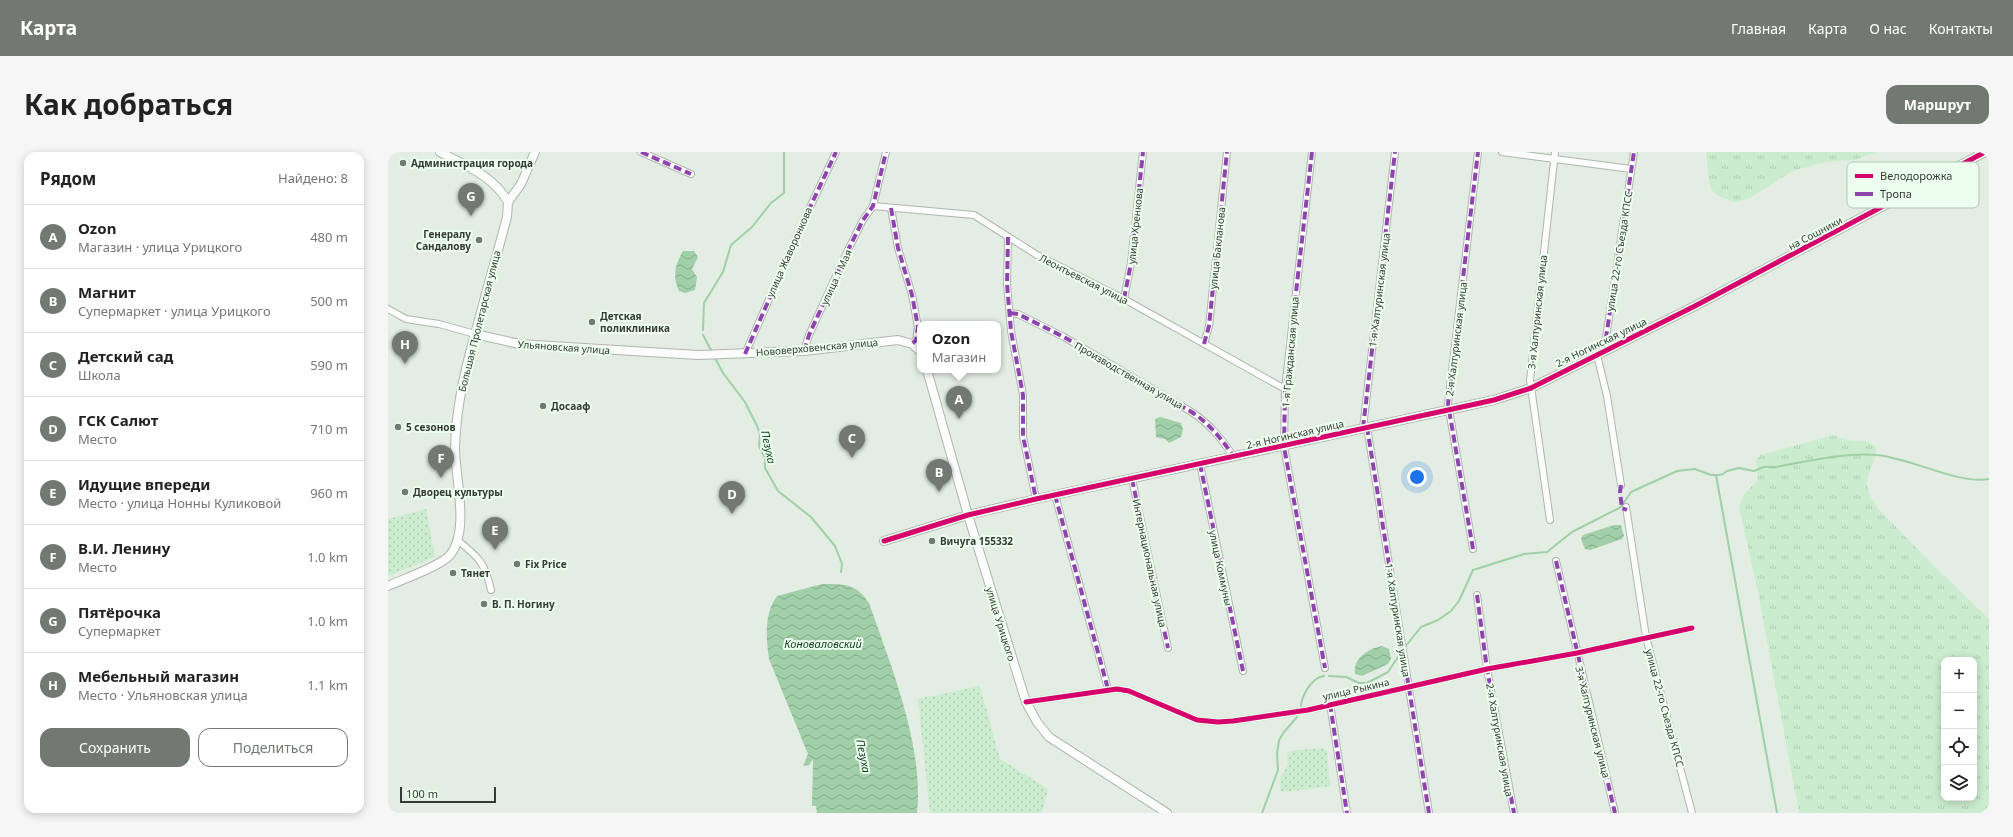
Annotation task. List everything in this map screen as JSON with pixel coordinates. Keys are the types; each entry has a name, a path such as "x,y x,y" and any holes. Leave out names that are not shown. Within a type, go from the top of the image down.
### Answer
{"street":[{"path":"440,152 488,179 502,190 508,202"},
{"name":"Большая Пролетарская улица","path":"458,540 461,522 455,447 459,399 507,217 508,202 521,184 535,152"},
{"path":"642,152 691,174"},
{"name":"улица Жаворонкова","path":"745,354 801,226 836,152"},
{"path":"873,206 886,152"},
{"name":"улица Хренкова","path":"1124,299 1131,263 1143,152"},
{"name":"улица Бакланова","path":"1204,344 1209,326 1227,152"},
{"name":"1-я Гражданская улица","path":"1312,152 1285,389 1284,447 1325,668"},
{"name":"1-я Халтуринская улица","path":"1395,152 1365,428 1429,813"},
{"name":"2-я Халтуринская улица","path":"1473,549 1448,410 1478,152"},
{"path":"1502,152 1631,169"},
{"name":"3-я Халтуринская улица","path":"1550,520 1530,380 1555,152"},
{"name":"улица 22-го Съезда КПСС","path":"1622,485 1600,353 1634,152"},
{"name":"на Сошники","path":"1966,162 1985,152"},
{"name":"Леонтьевская улица","path":"873,206 966,213 980,218 1037,255 1124,299 1285,389"},
{"name":"улица 1 Мая","path":"804,350 809,335 849,248 863,220 873,206"},
{"path":"891,208 898,248 912,295 917,322"},
{"name":"на Сошники","path":"1694,306 1879,208"},
{"path":"1008,237 1007,278 1011,330 1023,395 1023,436 1036,500"},
{"name":"2-я Ногинская улица","path":"884,541 968,516 1055,495 1284,447 1494,400 1530,388 1694,306"},
{"name":"Ульяновская улица","path":"388,309 406,319 439,324 519,344 698,355"},
{"name":"Производственная улица","path":"1010,313 1018,314 1064,337 1205,420 1234,457"},
{"path":"917,334 916,340 912,344 917,348"},
{"name":"Нововерховенская улица","path":"698,355 745,354 804,350 878,341 898,340 912,344"},
{"name":"улица Урицкого","path":"928,373 968,516 1026,702 1037,722 1049,737 1167,813"},
{"name":"улица Коммуны","path":"1200,464 1243,671"},
{"name":"Интернациональная улица","path":"1132,479 1168,648"},
{"path":"1055,495 1108,689"},
{"name":"улица 22-го Съезда КПСС","path":"1626,507 1646,636 1692,813"},
{"path":"388,586 440,563 451,555 458,540 478,556 487,572 491,590"},
{"name":"3-я Халтуринская улица","path":"1556,561 1615,813"},
{"name":"2-я Халтуринская улица","path":"1477,595 1487,669 1514,813"},
{"name":"улица Рыкина","path":"1026,702 1108,689 1129,691 1183,716 1207,722 1248,719 1308,710 1487,669 1577,653 1646,636 1692,628"},
{"path":"1330,704 1347,813"}],"green space":[{"path":"1706,152 1876,152 1855,160 1826,162 1792,171 1750,198 1735,202 1718,196 1712,190 1709,183"},
{"path":"1834,435 1846,440 1869,443 1876,448 1875,458 1867,483 1873,501 1921,553 1989,619 1989,813 1799,813 1758,592 1739,507 1745,493 1758,478 1756,461 1760,455"},
{"path":"426,509 435,557 388,576 388,519"},
{"path":"980,686 1000,759 1048,789 1042,813 930,813 918,699"},
{"path":"1322,748 1327,750 1330,786 1286,792 1281,791 1280,778 1288,765 1287,754 1291,751"}],"water":[{"path":"683,251 694,251 698,257 692,269 697,277 695,290 685,293 679,291 675,275 676,266"},
{"path":"1160,417 1181,423 1183,429 1181,437 1169,443 1165,439 1156,437 1155,419"},
{"path":"1614,525 1621,525 1624,536 1622,539 1590,550 1585,549 1581,539 1583,535"},
{"name":"Коноваловский","path":"822,584 836,584 854,588 864,596 869,603 896,679 911,734 916,761 918,787 917,813 817,813 816,806 812,806 813,759 809,765 803,766 808,754 769,659 767,626 770,610 777,596"},
{"path":"1382,646 1389,649 1391,659 1388,664 1362,676 1355,674 1356,664 1362,655 1372,649"}],"waterway":[{"name":"Пезуха","path":"703,330 704,303 723,272 731,245 752,227 771,203 784,193 784,152"},
{"name":"Пезуха","path":"703,335 712,352"},
{"name":"Пезуха","path":"714,356 723,373 745,402 757,426 760,434 759,446 765,458 765,468 778,491 811,517 835,546 842,564 841,572"},
{"path":"1405,647 1421,627 1438,620 1451,611 1459,601 1473,570 1524,554 1547,552 1572,532 1621,507 1631,492 1677,471 1695,469 1711,475 1719,475 1739,468 1754,471 1764,467 1775,467 1838,456 1864,454 1903,460 1948,475 1977,480 1989,479"},
{"path":"1716,475 1777,813"},
{"path":"1329,676 1346,677 1359,683 1367,683 1388,672 1400,654"},
{"path":"1301,706 1303,697 1308,687 1315,680 1324,676"},
{"path":"1262,813 1278,770 1277,754 1279,740 1297,717"}],"marked path":[{"path":"641,152 691,174"},
{"path":"745,354 804,220 836,152"},
{"path":"804,351 809,335 849,248 863,220 873,206 886,152"},
{"path":"1124,299 1131,263 1143,152"},
{"path":"1204,344 1209,326 1227,152"},
{"path":"1312,152 1285,389 1284,447 1325,668"},
{"path":"1363,428 1395,152"},
{"path":"1473,549 1448,404 1478,152"},
{"path":"1604,351 1634,152"},
{"path":"891,208 898,248 912,295 917,322"},
{"path":"1008,237 1007,284 1011,331 1023,395 1023,436 1036,499"},
{"path":"1010,313 1018,314 1064,337 1190,411 1214,431 1234,457"},
{"path":"912,344 916,340 917,334"},
{"path":"1367,427 1429,813"},
{"path":"1200,464 1243,671"},
{"path":"1132,479 1168,648"},
{"path":"1621,485 1620,492 1622,508 1627,510"},
{"path":"1055,495 1108,689"},
{"path":"1556,561 1615,813"},
{"path":"1477,595 1487,669 1514,813"},
{"path":"1330,704 1347,813"}],"cycle path":[{"path":"1966,162 1985,152"},
{"path":"884,541 968,515 1494,400 1531,388 1695,306 1880,208"},
{"path":"1026,702 1117,689 1129,691 1197,720 1218,722 1233,721 1308,710 1487,669 1577,653 1692,628"}],"place":[{"name":"Администрация города","path":"403,163"},
{"name":"Пятёрочка","path":"471,216"},
{"name":"Генералу Сандалову","path":"479,240"},
{"name":"Детская поликлиника","path":"592,322"},
{"name":"Мебельный магазин","path":"405,364"},
{"name":"Досааф","path":"543,406"},
{"name":"Ozon","path":"959,419"},
{"name":"5 сезонов","path":"398,427"},
{"name":"Детский сад","path":"852,458"},
{"name":"В.И. Ленину","path":"441,478"},
{"name":"Дворец культуры","path":"405,492"},
{"name":"Магнит","path":"939,492"},
{"name":"ГСК Салют","path":"732,514"},
{"name":"Вичуга 155332","path":"932,541"},
{"name":"Идущие впереди","path":"495,550"},
{"name":"Fix Price","path":"517,564"},
{"name":"Тянет","path":"453,573"},
{"name":"В. П. Ногину","path":"484,604"}]}
